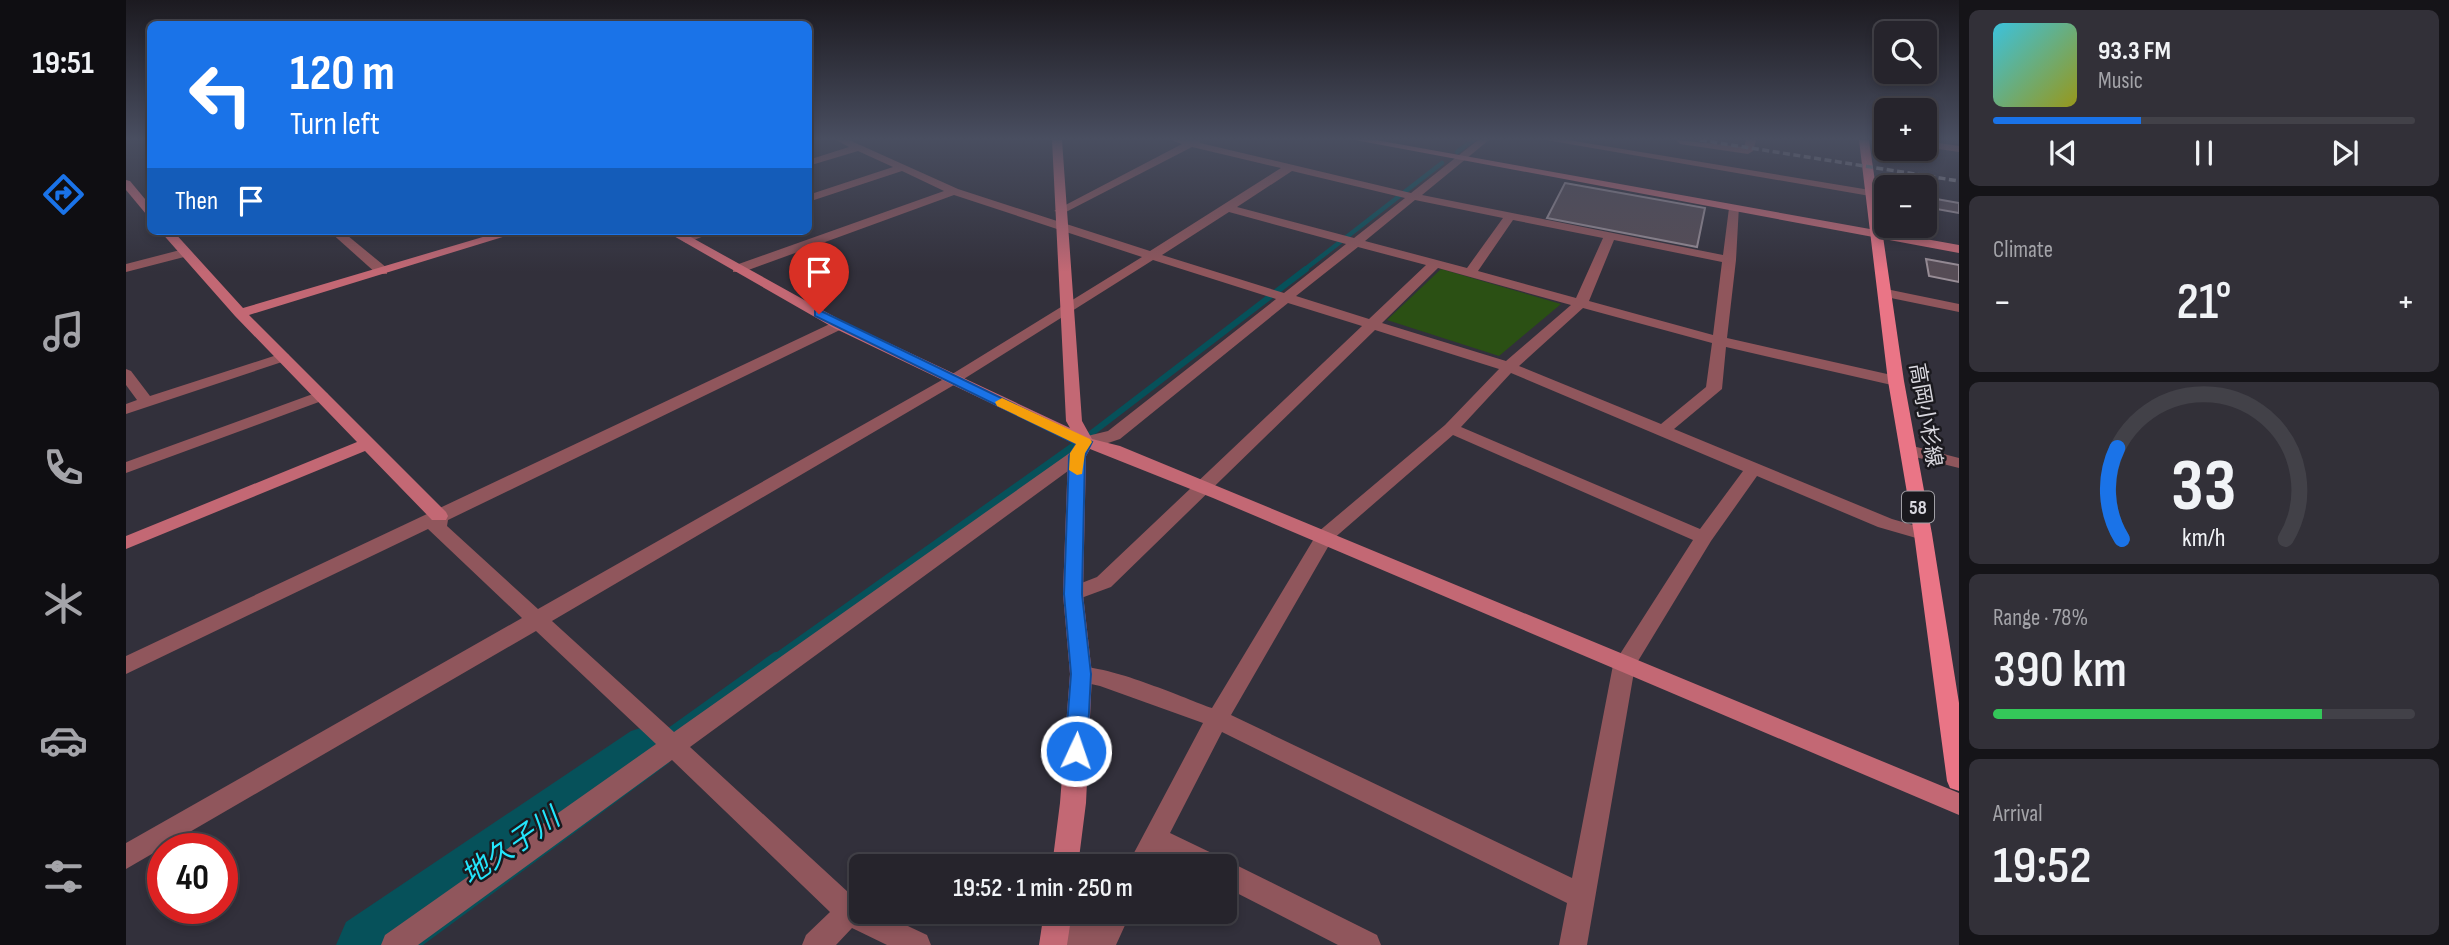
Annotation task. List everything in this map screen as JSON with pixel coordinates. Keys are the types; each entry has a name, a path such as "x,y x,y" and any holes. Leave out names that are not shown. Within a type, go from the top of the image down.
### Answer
{"main road":[{"name":"高岡小杉線","path":"1869,184 1874,220"},
{"name":"高岡小杉線","path":"1877,238 1886,293 1895,381 1923,534 1959,781"}],"street":[{"path":"812,198 852,184"},
{"path":"939,184 1062,228 1509,367 1885,523 1923,534"},
{"path":"1059,184 1074,421 1079,441 1073,594 1081,674 1073,803 1067,854"},
{"path":"1060,211 1113,184"},
{"path":"126,857 954,379 1265,184"},
{"path":"1359,184 1730,260"},
{"path":"395,945 667,740 1079,441 1102,440 1114,435 1430,184"},
{"path":"1605,184 1874,233"},
{"path":"1817,184 1870,193"},
{"path":"128,187 147,209"},
{"path":"738,269 954,191"},
{"path":"1229,208 1720,341 1895,381"},
{"path":"1662,431 1714,389 1735,208"},
{"path":"1470,273 1510,216"},
{"path":"170,235 240,313 439,516"},
{"path":"340,235 382,271"},
{"path":"240,313 497,235"},
{"path":"678,235 839,325 1079,441 1114,450 1325,536 1624,665 1959,804"},
{"path":"686,240 700,235"},
{"path":"1146,854 1217,719 1325,536 1451,428 1509,367 1581,303 1610,236"},
{"path":"1902,238 1959,249"},
{"path":"126,268 184,253"},
{"path":"1073,594 1104,582 1436,263"},
{"path":"1886,293 1959,308"},
{"path":"126,666 839,325"},
{"path":"126,409 284,357"},
{"path":"126,374 146,402"},
{"path":"126,468 321,396"},
{"path":"1451,428 1704,538"},
{"path":"126,543 369,443"},
{"path":"1909,450 1959,463"},
{"path":"1573,945 1624,665 1704,538 1753,469"},
{"path":"439,516 437,528 849,912 816,945"},
{"path":"1081,674 1102,678 1217,719 1583,897"},
{"path":"1154,838 1187,854"},
{"path":"1237,879 1367,945"},
{"path":"874,924 917,945"},
{"path":"1056,931 1105,937 1111,924"}],"green space":[{"path":"1441,269 1561,304 1499,356 1387,320"}],"building":[{"path":"1564,184 1705,208 1697,247 1547,218"},
{"path":"1937,199 1959,203 1959,213 1937,209"},
{"path":"1926,259 1959,265 1959,282 1929,276"}],"waterway":[{"path":"1304,270 1415,184"},
{"path":"1084,439 1306,269"},
{"path":"774,659 1087,437"},
{"path":"650,747 776,657"},
{"name":"地久子川","path":"369,945 650,747"}],"slow traffic":[{"path":"1002,402 1084,442 1077,453 1077,470"}],"route":[{"path":"819,314 1084,442 1077,453 1073,594 1081,674 1076,751"}]}
